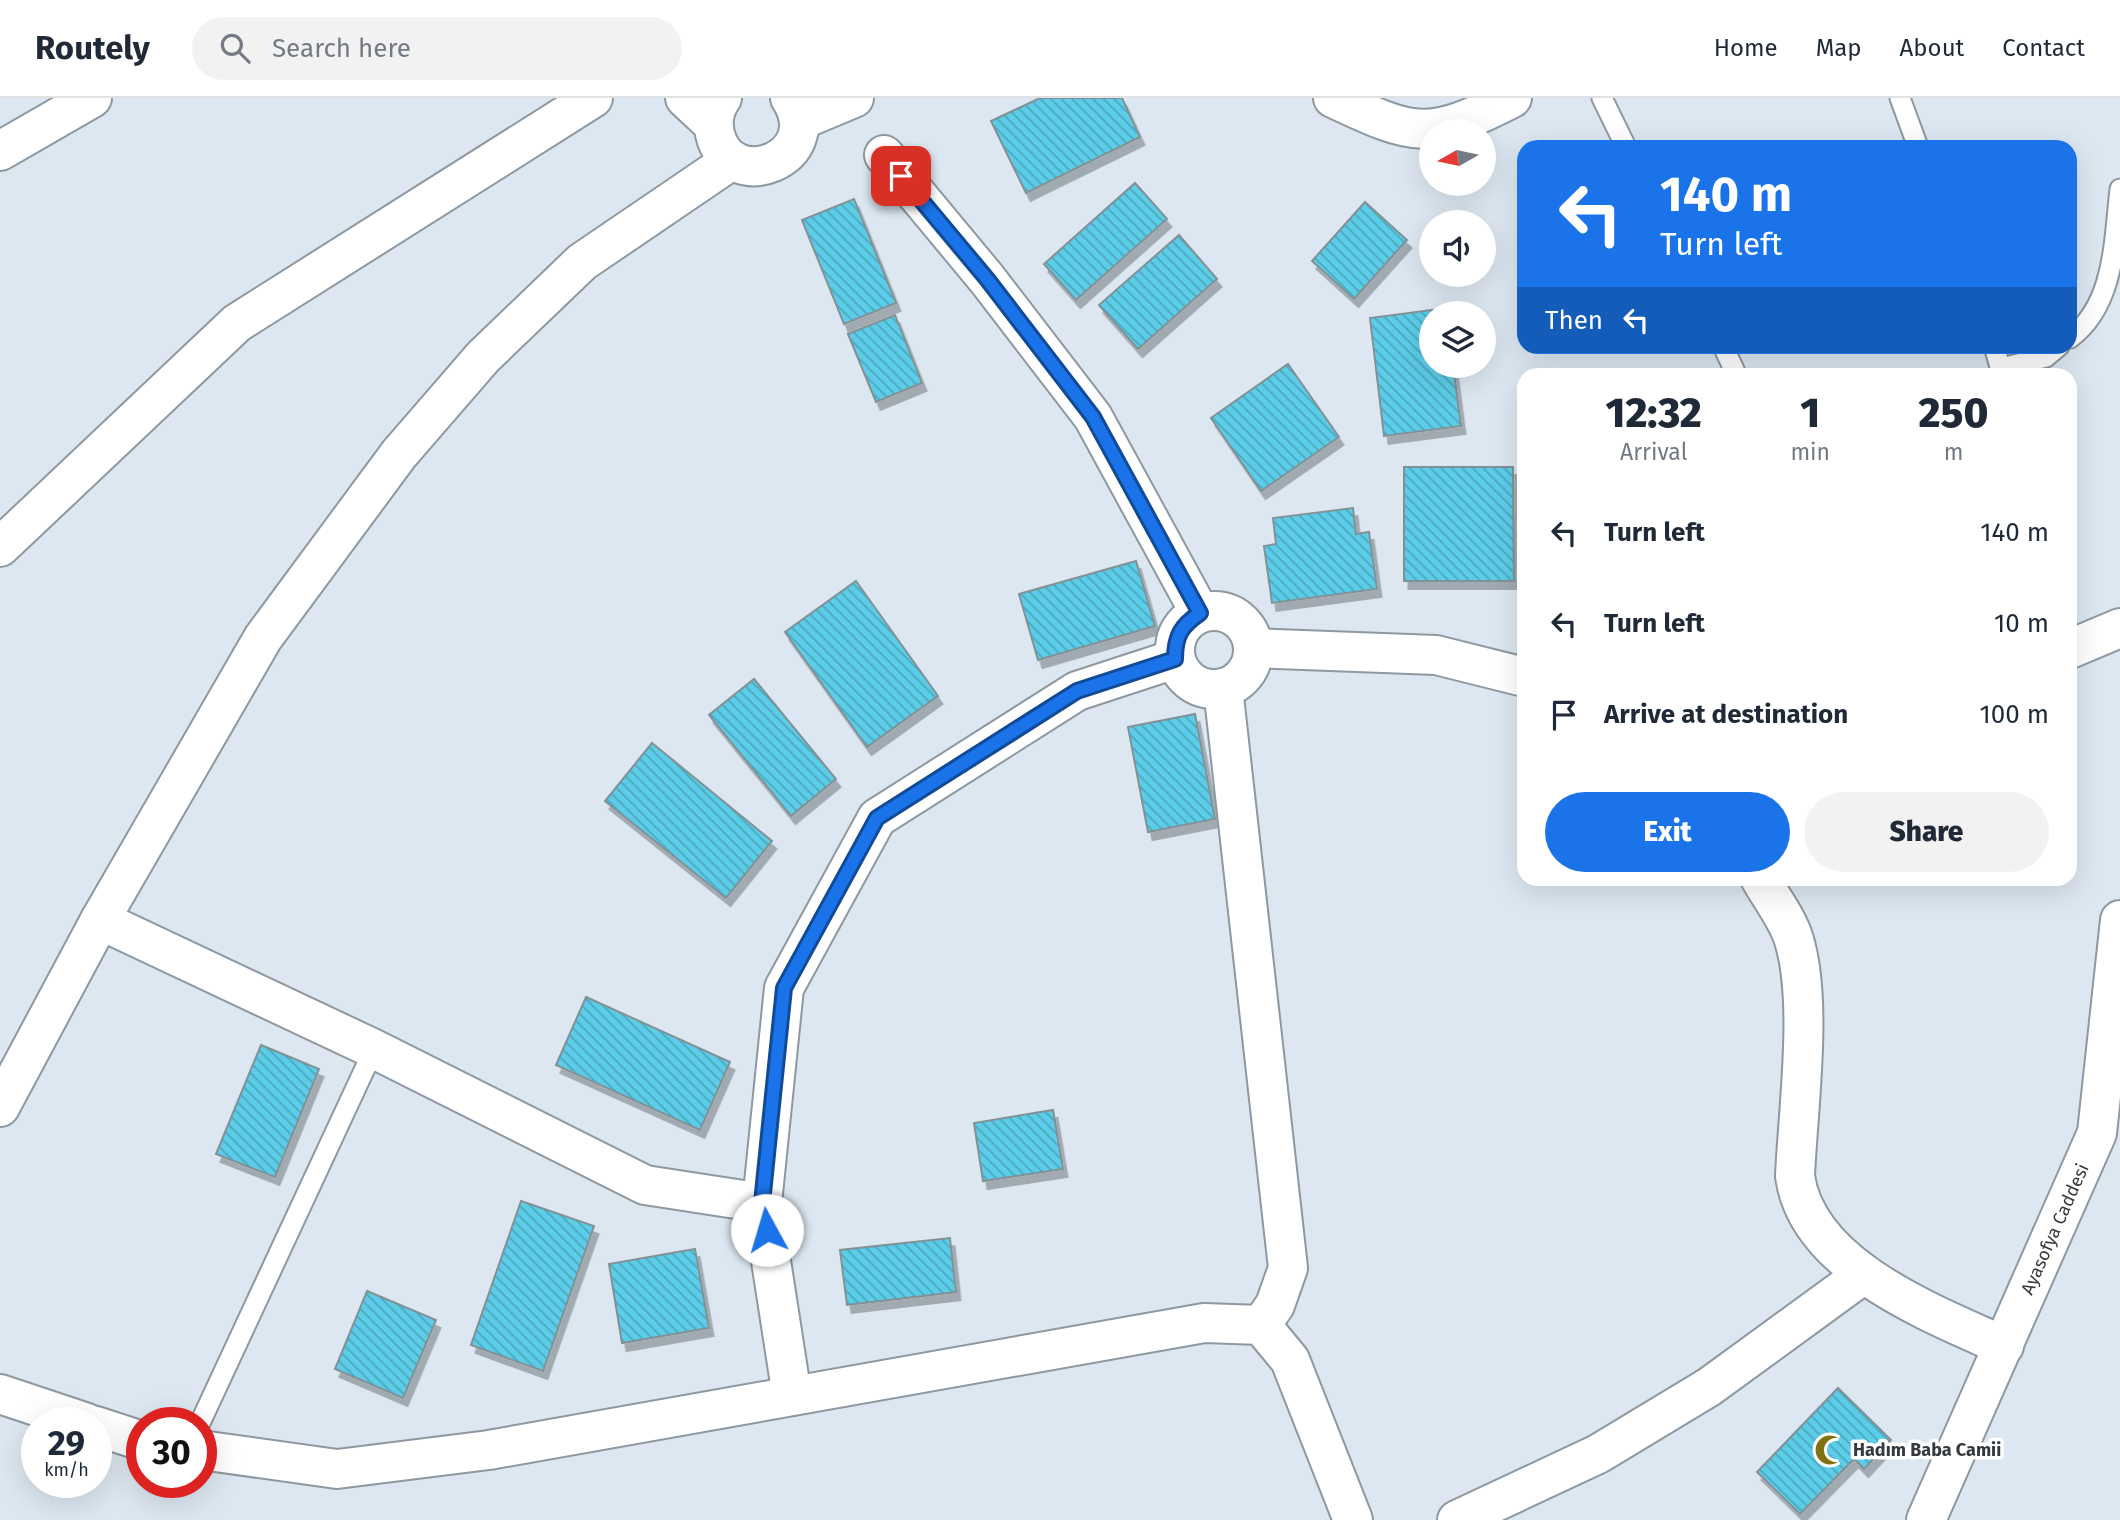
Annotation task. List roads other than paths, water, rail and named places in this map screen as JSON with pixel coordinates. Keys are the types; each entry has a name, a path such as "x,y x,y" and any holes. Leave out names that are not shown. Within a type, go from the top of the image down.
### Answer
{"street":[{"path":"0,151 92,98"},
{"path":"0,547 236,323 593,98"},
{"path":"685,98 717,111 722,150 732,160 758,167 772,164 793,147 793,104 854,98"},
{"path":"1333,98 1391,125 1419,130 1462,122 1511,98"},
{"path":"884,155 987,279 1093,417 1200,613"},
{"path":"0,1107 100,920 263,638 399,454 483,357 582,262 732,160"},
{"path":"1218,610 1235,617 1248,630 1253,648 1250,666 1239,680 1223,688 1207,688 1193,683 1182,672 1175,659 1175,640 1184,624 1200,613 1218,610"},
{"path":"2077,646 2120,628"},
{"path":"1253,648 1436,655 1517,675"},
{"path":"792,1396 762,1203 784,988 877,818 1077,691 1175,659"},
{"path":"1223,688 1288,1268 1275,1305 1261,1325"},
{"path":"1765,886 1794,937 1801,971 1803,1010 1796,1175 1798,1196 1815,1225 1864,1274 1882,1287 2004,1346"},
{"path":"100,920 374,1049 645,1185 762,1203"},
{"name":"Ayasofya Caddesi","path":"1926,1520 2097,1132 2120,920"},
{"path":"1457,1520 1598,1454 1709,1387 1864,1274"},
{"path":"217,1452 337,1469 489,1450 1204,1323 1261,1325 1290,1360 1353,1520"},
{"path":"0,1394 39,1407"}],"lane":[{"path":"1602,98 1623,140"},
{"path":"1900,98 1915,140"},
{"path":"2077,333 2087,326 2111,273 2120,190"},
{"path":"2011,368 2050,354"},
{"path":"207,1407 374,1049"}],"place":[{"name":"Hadım Baba Camii","path":"1830,1450"}]}
